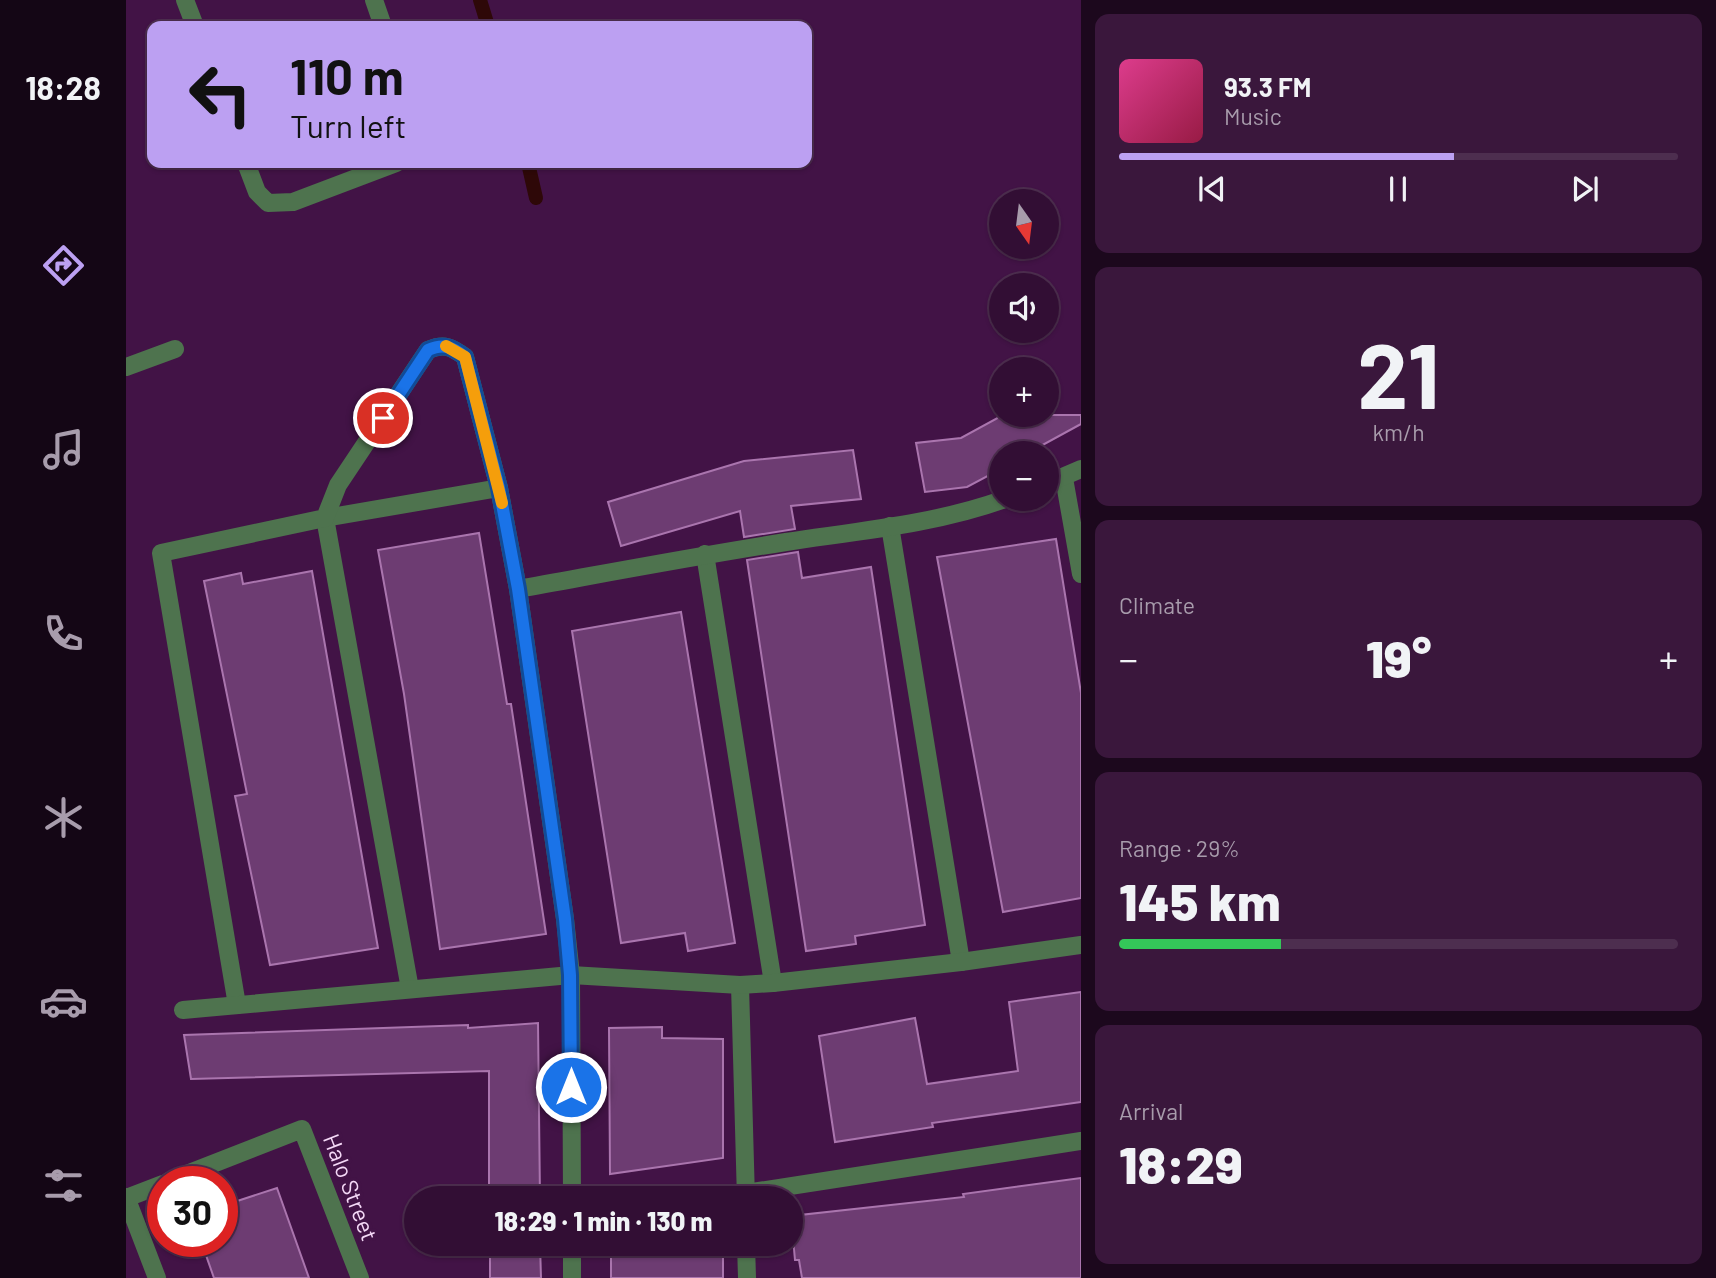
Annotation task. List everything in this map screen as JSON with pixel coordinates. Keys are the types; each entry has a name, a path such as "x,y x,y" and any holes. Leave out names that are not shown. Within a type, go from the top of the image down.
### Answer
{"street":[{"path":"185,0 193,21"},
{"path":"374,0 381,21"},
{"path":"248,168 257,192 268,203 293,202 383,168"},
{"path":"410,989 325,517 338,485 428,350 439,345 452,347 465,357 499,488 518,589 570,975 572,1186"},
{"path":"126,368 175,349"},
{"path":"1059,480 1081,469"},
{"path":"1064,478 1081,574"},
{"path":"237,1005 161,553 325,517 499,488"},
{"path":"518,589 705,554 890,526 989,505"},
{"path":"890,526 961,962"},
{"path":"705,554 773,983"},
{"path":"183,1010 570,975 740,985 773,983 961,962 1081,944"},
{"path":"740,985 746,1186"},
{"name":"Halo Street","path":"207,1166 302,1129 360,1278"},
{"path":"803,1187 1081,1141"},
{"path":"147,1190 126,1197 157,1278"},
{"path":"572,1256 572,1278"},
{"path":"746,1256 747,1278"}],"building":[{"path":"1059,415 1081,415 1081,424 1050,441 989,441 989,475 967,487 925,492 916,443 961,438 989,423 989,427 1059,427"},
{"path":"853,450 861,499 791,506 795,529 744,537 740,511 621,546 608,502 744,461"},
{"path":"479,533 507,704 511,704 546,934 440,949 404,694 378,550"},
{"path":"1056,539 1081,693 1081,898 1003,912 937,557"},
{"path":"798,552 802,578 871,567 925,925 855,936 856,944 806,951 747,560"},
{"path":"312,571 378,948 270,965 235,796 247,794 204,581 241,573 243,584"},
{"path":"681,612 735,943 688,951 685,933 621,943 572,631"},
{"path":"1081,992 1081,1102 932,1123 933,1127 835,1142 819,1036 915,1018 927,1084 1018,1071 1009,1002"},
{"path":"538,1023 540,1186 489,1186 489,1071 191,1079 184,1035 468,1025 468,1028"},
{"path":"662,1027 662,1038 723,1039 723,1158 610,1174 609,1028"},
{"path":"1081,1178 1081,1278 802,1278 799,1260 795,1260 795,1256 803,1256 803,1215 964,1197 963,1194"},
{"path":"277,1188 309,1278 214,1278 207,1257 238,1257 238,1201"},
{"path":"490,1256 540,1256 541,1278 490,1278"},
{"path":"611,1256 723,1256 723,1278 611,1278"}],"waterway":[{"path":"480,0 486,21"},
{"path":"529,168 536,198"}],"slow traffic":[{"path":"446,346 452,347 465,357 502,503"}],"route":[{"path":"383,418 428,350 439,345 452,347 465,357 499,488 518,589 565,919 570,975 571,1087"}]}
